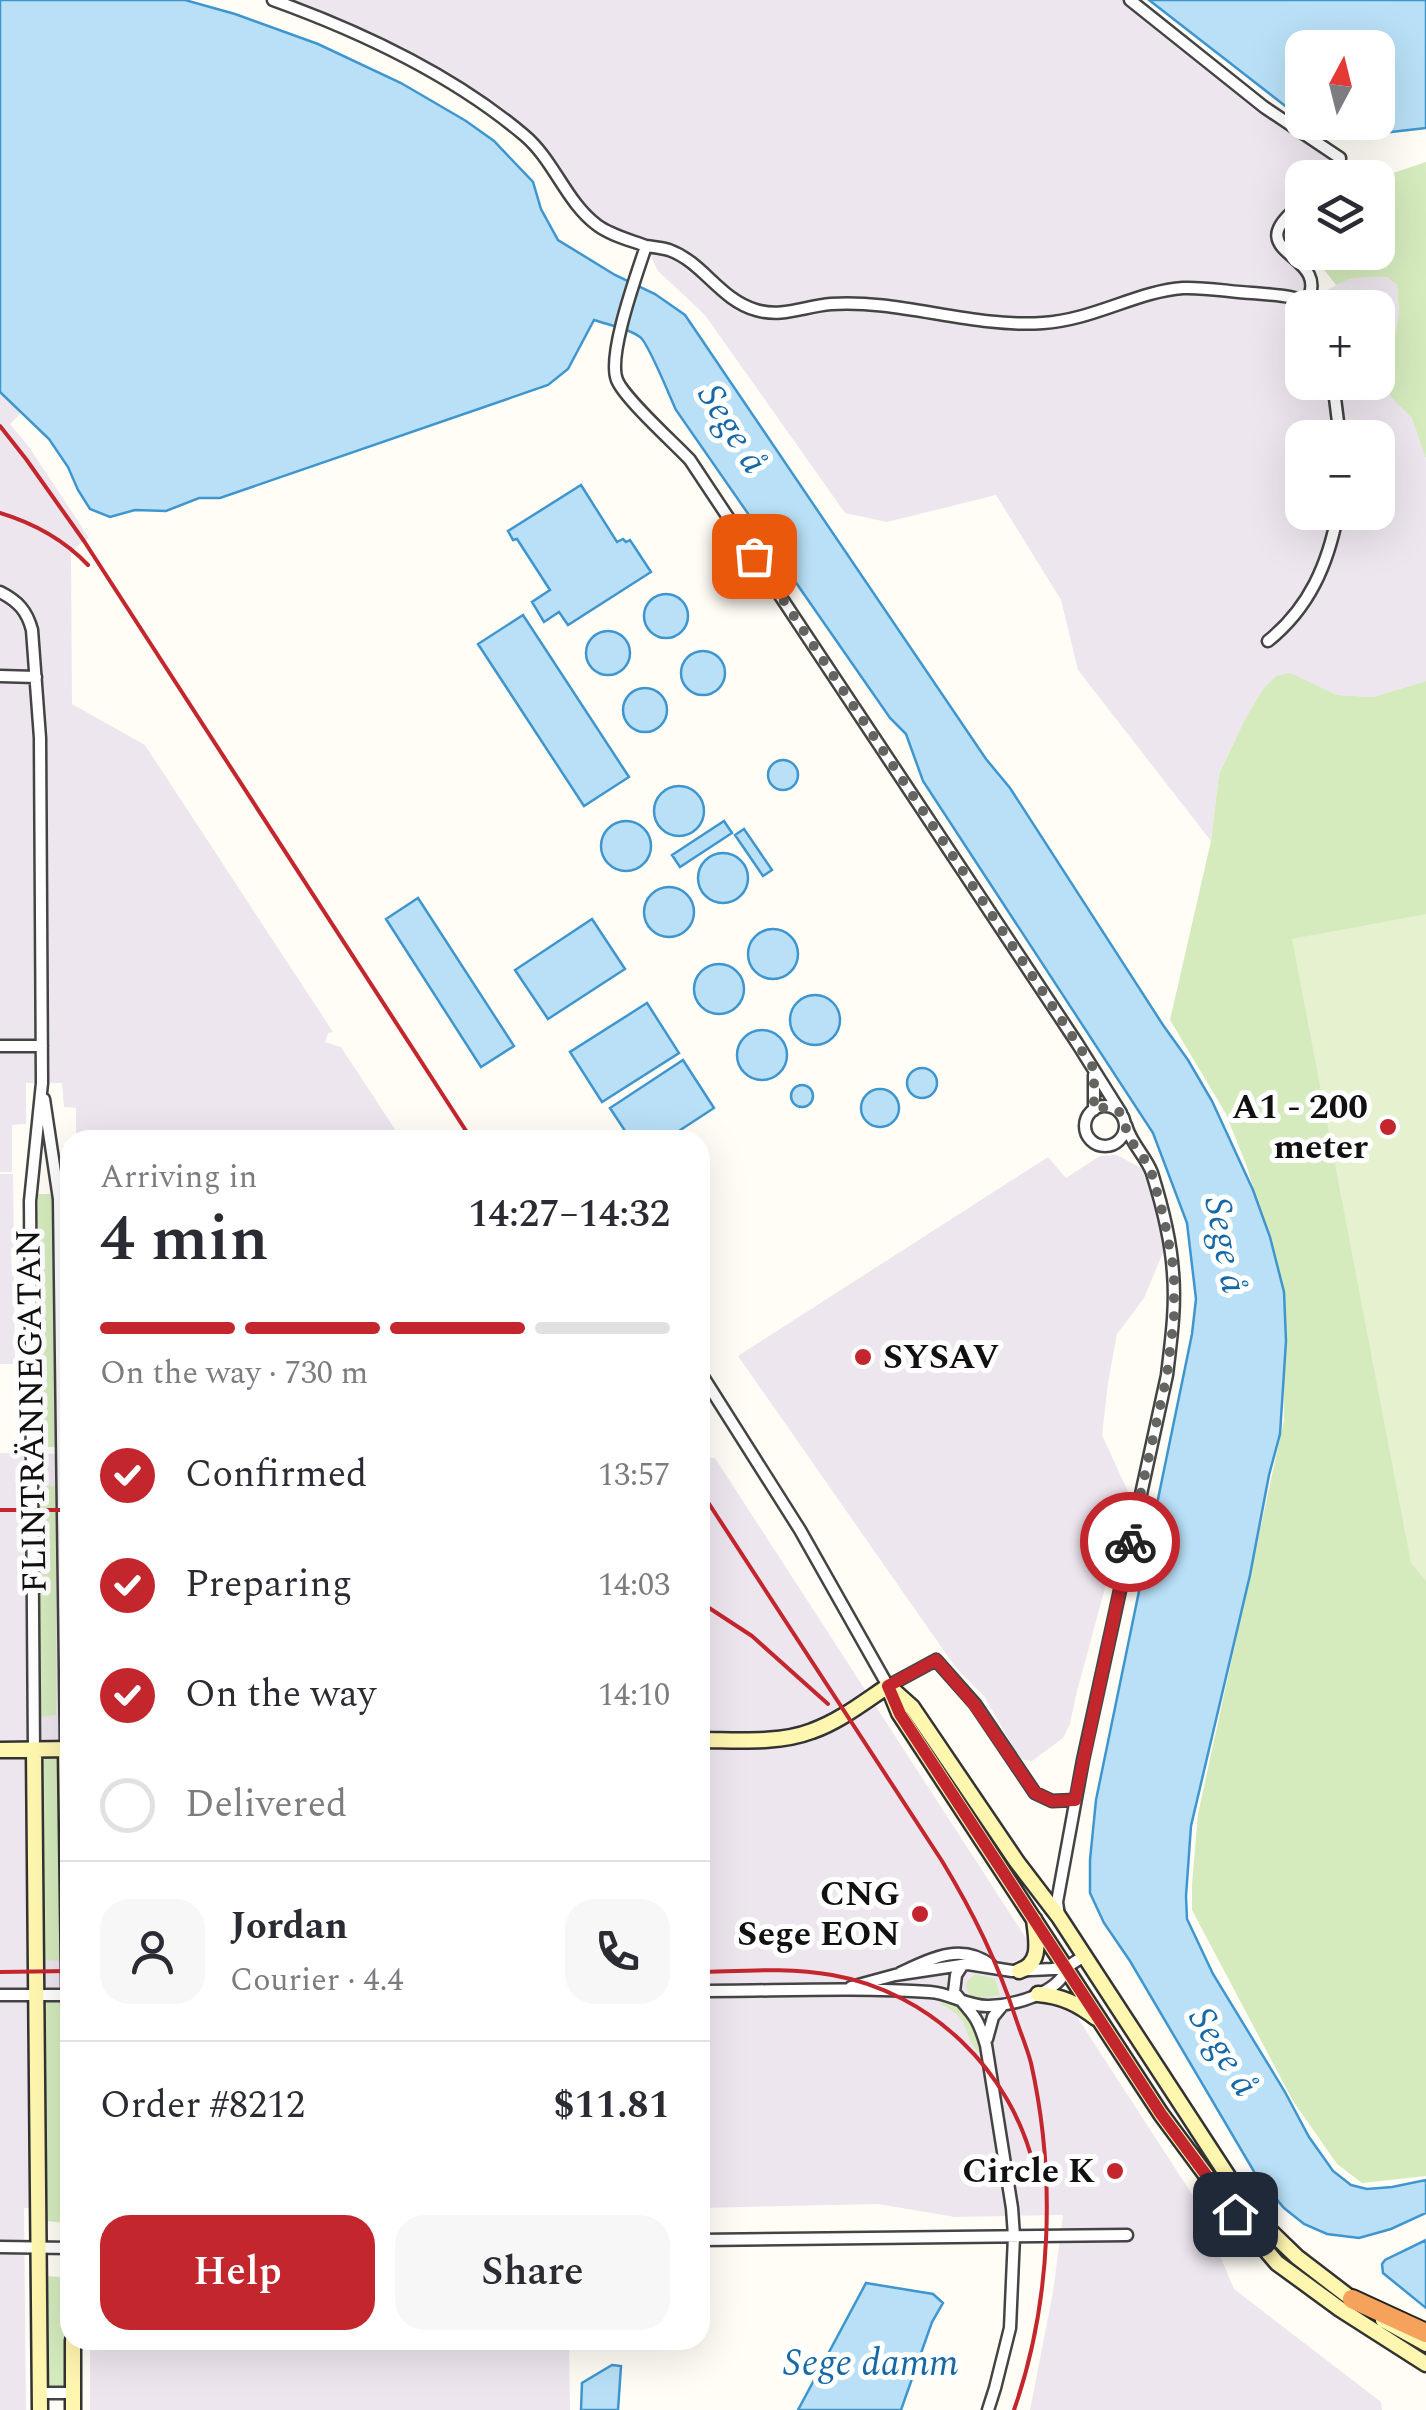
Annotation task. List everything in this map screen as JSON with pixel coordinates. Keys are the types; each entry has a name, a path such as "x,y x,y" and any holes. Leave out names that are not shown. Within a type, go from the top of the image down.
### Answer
{"highway":[{"path":"1352,2299 1426,2333"}],"street":[{"path":"273,0 362,36 487,105 529,139 584,213 599,227 682,256 740,304 760,312 780,314 831,304 862,304 1017,324 1076,319 1183,288 1285,296"},
{"path":"1130,0 1264,107 1340,160"},
{"path":"1285,219 1276,232 1285,248"},
{"path":"646,246 616,346 614,365 618,382 690,460 1094,1069 1121,1113 1129,1138 1150,1167 1164,1218 1174,1271 1174,1318 1167,1375 1075,1800 1057,1902 1059,1918"},
{"path":"1268,641 1305,604 1332,530"},
{"path":"0,592 20,604 28,616 36,676 40,738 42,1083"},
{"path":"0,676 36,676"},
{"path":"0,1046 42,1046"},
{"path":"1094,1069 1094,1110 1086,1122 1088,1135 1097,1144 1142,1156"},
{"name":"FLINTRÄNNEGATAN","path":"42,1083 60,1199"},
{"name":"FLINTRÄNNEGATAN","path":"40,2410 30,1201 42,1083"},
{"path":"1094,1110 1110,1106 1121,1113"},
{"path":"1110,1145 1122,1138 1126,1125"},
{"path":"710,1388 800,1530 900,1714 1194,2160 1277,2263 1426,2364"},
{"path":"710,1740 800,1735 841,1717 936,1660 974,1704 1035,1793 1052,1801 1075,1800"},
{"path":"888,1686 912,1706 1059,1918 1233,2184 1267,2228 1352,2299 1426,2344"},
{"path":"0,1750 60,1749"},
{"path":"1019,1971 1028,1968 1038,1950 1034,1918"},
{"path":"894,1975 930,1959 961,1953 975,1955 996,1968"},
{"path":"836,1990 894,1975 980,1964 1019,1971 1067,1967 1084,1956"},
{"path":"962,1966 956,1975 954,1992 971,2008 986,2045 1014,2236 1010,2328 988,2410"},
{"path":"710,1991 936,1992 984,2007 1038,1994 1058,1983 1067,1967"},
{"path":"1038,1994 1078,2004 1104,2025"},
{"path":"0,1995 60,1995"},
{"path":"986,2045 989,2026 1003,2005"},
{"path":"710,2240 1127,2235"},
{"path":"0,2248 60,2248"},
{"path":"72,2350 73,2410"},
{"path":"40,2393 73,2393"}],"shaded area":[{"path":"273,0 1130,0 1285,117 1285,140 1316,140 1340,158 1285,160 1285,222 1276,232 1285,243 1285,270 1304,270 1307,290 1285,290 1285,400 1395,400 1395,360 1426,459 1426,681 1373,697 1337,695 1320,688 1263,689 1219,774 1211,841 1078,670 1061,600 996,495 887,522 845,513 705,315 658,271 646,246 599,227 543,156 445,80"},
{"path":"1387,277 1397,285 1399,313 1395,334 1395,290 1327,290 1351,278"},
{"path":"0,392 21,413 10,424 89,538 71,554 72,704 145,745 333,1032 328,1033 325,1042 341,1047 395,1130 76,1130 76,1108 64,1107 62,1083 26,1083 26,1124 12,1125 12,1172 0,1172"},
{"path":"1117,1155 1141,1168 1158,1204 1167,1243 1144,1298 1117,1334 1108,1383 1102,1435 1130,1496 1070,1724 1063,1738 1032,1761 1020,1759 984,1696 956,1668 738,1356 1048,1157 1066,1178 1100,1156"},
{"path":"0,1174 13,1174 13,1364 0,1364"},
{"path":"0,1453 60,1454 60,2209 24,2208 26,2410 0,2410"},
{"path":"710,1458 715,1458 1197,2202 1234,2289 1381,2402 1382,2410 1030,2410 1063,2215 955,2217 878,2204 710,2208"},
{"path":"90,2350 569,2350 570,2410 90,2410"}],"green space":[{"path":"1426,162 1426,459 1412,418 1394,400 1397,285 1387,277 1352,278 1336,285 1324,270 1395,270 1395,172"},
{"path":"1290,673 1337,695 1373,697 1426,681 1426,2176 1362,2183 1337,2164 1293,2101 1192,1910 1198,1814 1284,1420 1284,1292 1247,1167 1226,1114 1170,1020 1211,841 1219,774 1263,689 1276,676"},
{"path":"1426,914 1426,1581 1411,1563 1292,939"},
{"path":"38,1194 52,1194 55,1447 37,1447"},
{"path":"37,1485 56,1486 56,1715 39,1717"},
{"path":"40,1756 59,1756 60,1961 43,1960"},
{"path":"975,1974 995,1979 1000,1995 976,1999 971,1996 967,1981"},
{"path":"939,1997 964,2011 980,2053 959,2016 942,2005"},
{"path":"42,2000 60,2000 60,2222 46,2221"},
{"path":"45,2276 60,2277 60,2350 65,2350 67,2388 45,2389"}],"water":[{"name":"Sege å","path":"0,0 185,0 235,14 318,44 401,83 494,141 533,182 541,209 558,240 685,315 986,759 1010,788 1188,1060 1212,1101 1270,1237 1284,1292 1286,1341 1280,1434 1191,1826 1187,1919 1213,1974 1333,2171 1351,2185 1367,2189 1426,2180 1426,2213 1359,2238 1327,2234 1304,2224 1284,2208 1256,2175 1104,1923 1090,1893 1096,1800 1192,1334 1196,1299 1187,1223 1153,1133 923,781 906,734 890,718 676,410 644,341 630,331 594,320 568,369 548,385 220,498 199,498 166,511 135,510 110,517 90,509 49,439 0,392"},
{"path":"1149,0 1426,0 1426,128 1395,132 1395,30 1285,30 1285,106"},
{"path":"581,485 617,542 630,540 651,572 568,625 559,612 544,622 532,602 550,590 508,531"},
{"path":"666,594 682,600 688,616 682,632 666,638 650,632 644,616 650,600"},
{"path":"523,615 629,777 584,806 478,644"},
{"path":"608,631 624,637 630,653 624,669 608,675 592,669 586,653 592,637"},
{"path":"703,651 719,657 725,673 719,689 703,695 687,689 681,673 687,657"},
{"path":"645,688 661,694 667,710 661,726 645,732 629,726 623,710 629,694"},
{"path":"783,760 797,769 798,775 789,789 783,790 769,781 768,775 777,761"},
{"path":"679,786 697,793 704,811 697,829 679,836 661,829 654,811 661,793"},
{"path":"626,821 644,828 651,846 644,864 626,871 608,864 601,846 608,828"},
{"path":"724,821 732,833 680,867 672,855"},
{"path":"744,829 772,870 763,876 735,835"},
{"path":"723,853 741,860 748,878 741,896 723,903 705,896 698,878 705,860"},
{"path":"669,887 687,894 694,912 687,930 669,937 651,930 644,912 651,894"},
{"path":"418,898 514,1046 481,1067 386,919"},
{"path":"592,919 625,969 548,1019 515,970"},
{"path":"773,929 791,936 798,954 791,972 773,979 755,972 748,954 755,936"},
{"path":"719,964 737,971 744,989 737,1007 719,1014 701,1007 694,989 701,971"},
{"path":"815,995 833,1002 840,1020 833,1038 815,1045 797,1038 790,1020 797,1002"},
{"path":"647,1003 679,1053 602,1102 570,1052"},
{"path":"762,1030 780,1037 787,1055 780,1073 762,1080 744,1073 737,1055 744,1037"},
{"path":"683,1060 714,1108 680,1130 624,1130 610,1108"},
{"path":"922,1068 933,1072 937,1083 933,1094 922,1098 911,1094 907,1083 911,1072"},
{"path":"802,1085 810,1088 810,1104 802,1107 794,1104 791,1096 794,1088"},
{"path":"880,1089 893,1095 899,1108 893,1121 880,1127 867,1121 861,1108 867,1095"},
{"path":"1426,2240 1426,2308 1383,2273 1382,2264"},
{"name":"Sege damm","path":"866,2283 933,2294 943,2303 932,2322 901,2410 798,2410"},
{"path":"612,2365 621,2366 618,2410 581,2410 582,2383"}],"railway":[{"path":"0,426 84,541 466,1130"},
{"path":"0,513 47,533 88,565"},
{"path":"710,1505 954,1881 993,1957 1026,2046 1044,2149 1046,2238 1036,2326 1014,2410"},
{"path":"0,1510 60,1510"},
{"path":"710,1609 752,1636 828,1704"},
{"path":"710,1972 766,1970 832,1975 868,1984 902,1999 933,2018 986,2068 1007,2098 1034,2167"},
{"path":"0,1972 60,1971"}],"way so far":[{"path":"754,556 1094,1069 1094,1110 1110,1106 1121,1113 1129,1138 1150,1167 1174,1271 1174,1318 1167,1375 1130,1542"}],"place":[{"name":"A1 - 200 meter","path":"1388,1127"},
{"name":"SYSAV","path":"863,1357"},
{"name":"CNG Sege EON","path":"920,1914"},
{"name":"Circle K","path":"1115,2171"}],"route":[{"path":"1130,1542 1075,1800 1052,1801 1035,1793 974,1704 936,1660 888,1686 900,1714 1161,2114 1235,2214"}]}
